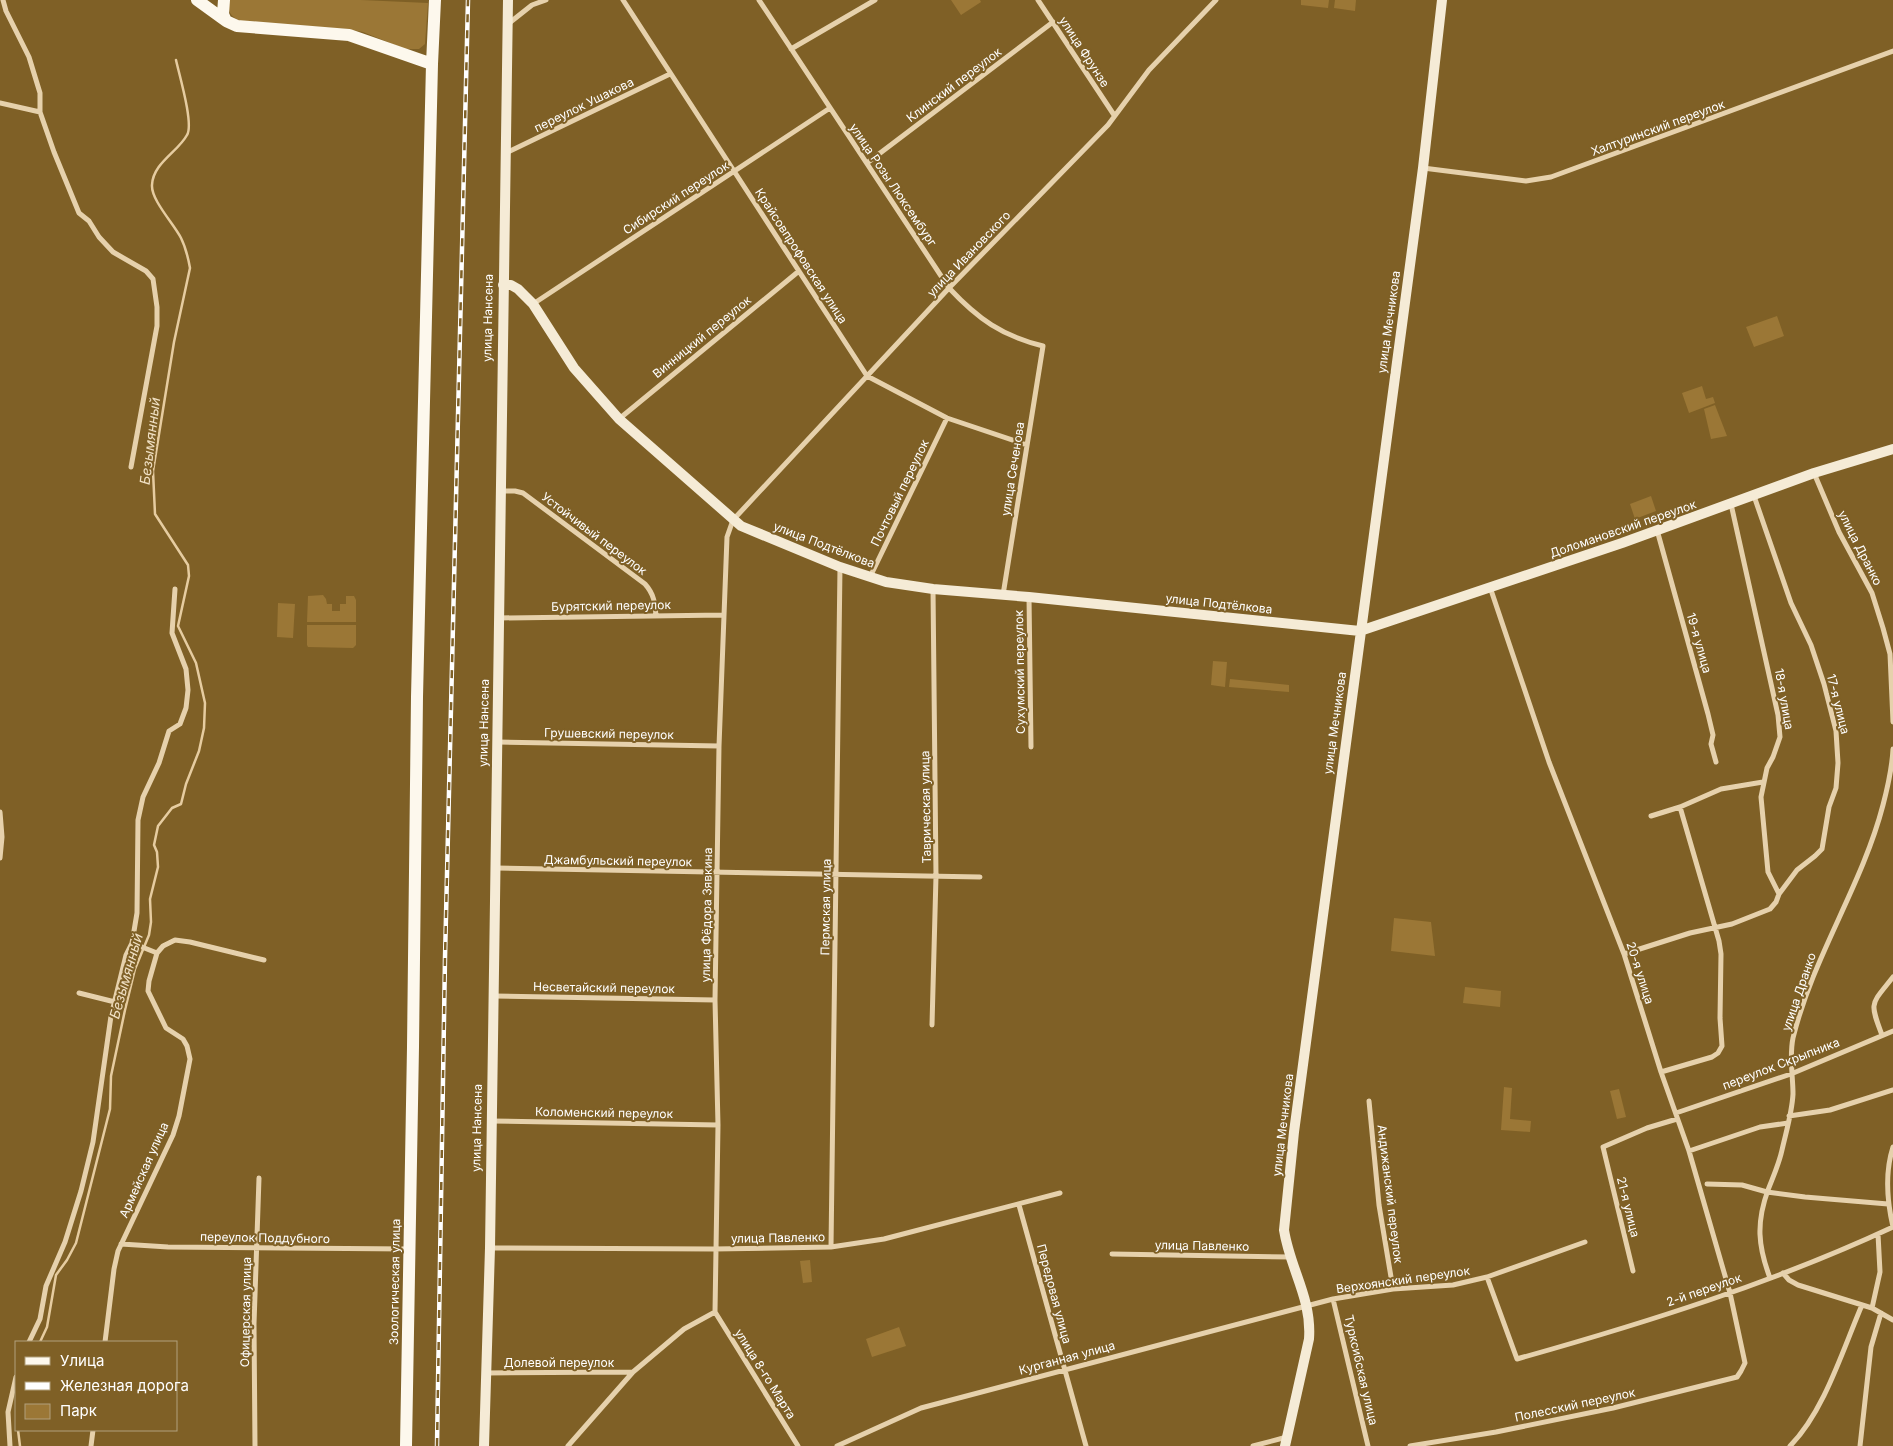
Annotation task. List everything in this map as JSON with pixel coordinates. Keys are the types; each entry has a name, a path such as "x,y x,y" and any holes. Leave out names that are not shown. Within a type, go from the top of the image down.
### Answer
{"main road":[{"path":"197,0 226,21 237,26 349,35 432,64 435,0"},
{"path":"224,0 223,14 226,21"},
{"name":"улица Нансена","path":"484,1446 490,1248 508,0"},
{"name":"улица Мечникова","path":"1286,1441 1309,1339 1310,1326 1308,1307 1284,1230 1294,1132 1423,168 1442,0"},
{"name":"Зоологическая улица","path":"406,1446 417,697 432,64"},
{"name":"улица Подтёлкова","path":"503,285 511,285 518,289 534,304 574,368 619,419 733,520 741,526 840,567 886,582 933,589 1029,597 1360,632"},
{"name":"Доломановский переулок","path":"1360,632 1657,530 1814,473 1893,449"}],"street":[{"path":"3,0 6,11 36,75 40,93 40,112 79,214 89,220 99,237 113,252 146,271 153,279 157,307 157,326 131,467"},
{"path":"508,24 532,5 546,0"},
{"name":"Крайсовпрофовская улица","path":"623,0 867,376 948,418 1027,445"},
{"name":"улица Розы Люксембург","path":"759,0 949,288 976,314 994,327 1019,340 1043,346"},
{"path":"791,49 875,0"},
{"name":"улица Фрунзе","path":"1038,0 1114,116"},
{"name":"улица Ивановского","path":"733,520 949,288 1108,125 1149,70 1216,0"},
{"name":"Клинский переулок","path":"866,163 1053,22"},
{"name":"Халтуринский переулок","path":"1423,168 1526,180 1551,177 1893,51"},
{"name":"переулок Ушакова","path":"506,154 670,74"},
{"path":"0,104 40,112"},
{"name":"Сибирский переулок","path":"534,304 830,108"},
{"name":"Винницкий переулок","path":"619,419 799,271"},
{"name":"улица Сеченова","path":"1004,595 1043,346"},
{"name":"Почтовый переулок","path":"870,576 948,418"},
{"name":"улица Дранко","path":"1814,473 1839,532 1872,593 1881,620 1890,654 1893,722"},
{"name":"Устойчивый переулок","path":"500,491 522,493 645,584 651,591 656,616"},
{"name":"17-я улица","path":"1624,954 1747,919 1770,909 1776,902 1778,894 1797,870 1822,849 1829,807 1836,788 1838,745 1824,684 1811,645 1791,603 1754,496"},
{"name":"18-я улица","path":"1731,504 1778,714 1780,737 1762,782 1761,797 1768,872 1778,894"},
{"name":"улица Фёдора Зявкина","path":"714,1312 718,1125 714,1000 720,746 727,537 733,520"},
{"name":"19-я улица","path":"1657,530 1708,714 1713,735 1711,744 1716,762"},
{"name":"Пермская улица","path":"831,1247 840,567"},
{"name":"20-я улица","path":"1490,587 1549,762 1624,954 1661,1072 1689,1151 1730,1293 1744,1354 1745,1364 1742,1372"},
{"path":"29,1341 40,1318 46,1286 65,1242 82,1191 93,1142 115,1002 126,955 132,943 138,913 138,820 143,797 159,763 169,731 180,724 186,708 188,690 186,669 172,633 175,589"},
{"name":"Таврическая улица","path":"932,1025 936,876 933,589"},
{"name":"Сухумский переулок","path":"1029,597 1031,747"},
{"name":"Бурятский переулок","path":"499,618 724,615"},
{"name":"Грушевский переулок","path":"498,742 720,746"},
{"name":"улица Дранко","path":"1770,1278 1762,1256 1760,1232 1762,1210 1781,1154 1788,1123 1793,1094 1791,1074 1793,1039 1822,954 1875,836 1892,774 1893,750"},
{"path":"1651,816 1680,807 1721,789 1762,782"},
{"path":"1661,1072 1712,1057 1718,1053 1722,1046 1720,1018 1721,954 1716,927 1680,807"},
{"path":"0,812 2,837 0,858"},
{"name":"Джамбульский переулок","path":"495,868 980,877"},
{"path":"132,943 157,954 163,946 175,940 264,960"},
{"name":"Армейская улица","path":"105,1341 114,1269 122,1244 173,1135 179,1116 190,1059 184,1039 166,1028 148,991 157,954"},
{"path":"1882,1035 1874,1013 1874,1002 1893,977"},
{"path":"80,993 115,1002"},
{"name":"Несветайский переулок","path":"493,996 714,1000"},
{"name":"переулок Скрыпника","path":"1676,1113 1791,1074 1893,1031"},
{"path":"1789,1116 1830,1110 1893,1090"},
{"name":"Андижанский переулок","path":"1369,1101 1379,1205 1393,1289"},
{"name":"21-я улица","path":"1633,1271 1603,1147 1647,1128 1677,1119"},
{"name":"Коломенский переулок","path":"491,1121 718,1125"},
{"path":"1689,1151 1760,1127 1788,1123"},
{"path":"1893,1147 1890,1155 1888,1204 1893,1227"},
{"name":"Офицерская улица","path":"255,1446 254,1324 259,1178"},
{"path":"1707,1184 1742,1185 1767,1192 1813,1198 1888,1204"},
{"name":"улица Павленко","path":"490,1248 714,1249 831,1247 884,1239 1060,1193"},
{"name":"Передовая улица","path":"1019,1205 1086,1446"},
{"name":"2-й переулок","path":"1487,1277 1517,1359 1604,1334 1730,1293 1893,1227"},
{"path":"1872,1308 1880,1272 1878,1234"},
{"name":"Верхоянский переулок","path":"1308,1307 1333,1299 1393,1289 1453,1285 1487,1277 1585,1242"},
{"name":"переулок Поддубного","path":"122,1244 168,1247 409,1249"},
{"name":"улица Павленко","path":"1112,1254 1291,1257"},
{"path":"1783,1273 1789,1280 1798,1285 1872,1308 1893,1320"},
{"name":"Турксибская улица","path":"1333,1299 1368,1446"},
{"path":"1790,1446 1802,1434 1817,1411 1862,1305"},
{"name":"Курганная улица","path":"837,1446 920,1408 1308,1307"},
{"name":"Долевой переулок","path":"568,1446 632,1372 684,1329 714,1312"},
{"name":"улица 8-го Марта","path":"714,1312 798,1446"},
{"path":"1860,1446 1871,1347 1882,1313"},
{"name":"Долевой переулок","path":"486,1373 632,1372"},
{"name":"Полесский переулок","path":"1410,1446 1496,1432 1613,1408 1728,1380 1737,1377 1742,1372"},
{"path":"10,1446 8,1412 15,1381"},
{"path":"91,1446 93,1431"},
{"path":"1253,1446 1286,1441"}],"green space":[{"path":"229,0 361,0 428,3 425,44 419,49 405,49 363,32 347,29 240,21 230,13"},
{"path":"951,0 980,0 981,2 961,15"},
{"path":"1301,0 1329,0 1328,8 1301,5"},
{"path":"1335,0 1356,0 1355,11 1334,8"},
{"path":"1777,316 1784,336 1754,347 1746,327"},
{"path":"1702,386 1706,399 1713,397 1715,403 1689,413 1682,393"},
{"path":"1715,405 1727,436 1711,439 1704,409"},
{"path":"1651,496 1656,511 1635,519 1630,504"},
{"path":"323,595 327,604 332,604 332,611 340,611 340,604 346,604 346,596 354,596 356,600 356,622 307,622 308,596"},
{"path":"278,603 295,604 293,638 277,637"},
{"path":"307,625 356,625 356,645 353,648 308,647"},
{"path":"1213,661 1227,662 1225,687 1211,685"},
{"path":"1230,679 1289,685 1289,692 1229,687"},
{"path":"1394,918 1431,922 1435,956 1391,951"},
{"path":"1465,987 1501,991 1500,1007 1463,1003"},
{"path":"1504,1087 1512,1088 1510,1119 1531,1121 1530,1132 1501,1130"},
{"path":"1619,1089 1626,1117 1617,1119 1610,1091"},
{"path":"810,1260 812,1282 803,1283 800,1261"},
{"path":"899,1327 906,1346 872,1357 866,1339"}],"waterway":[{"name":"Безымянный","path":"40,1341 47,1327 56,1275 76,1243 110,1109 111,1076 125,1010 135,969 149,935 151,922 150,899 158,867 157,852 154,845 158,826 172,808 181,804 186,784 199,751 204,728 205,703 196,663 178,626 189,576 188,565 155,514 153,471 174,342 190,268 183,242 155,198 152,185 153,177 157,170 183,141 189,129 183,87 176,60"},
{"name":"Безымянный","path":"18,1431 20,1446"}],"railway":[{"path":"437,1446 445,958 468,0"}]}
